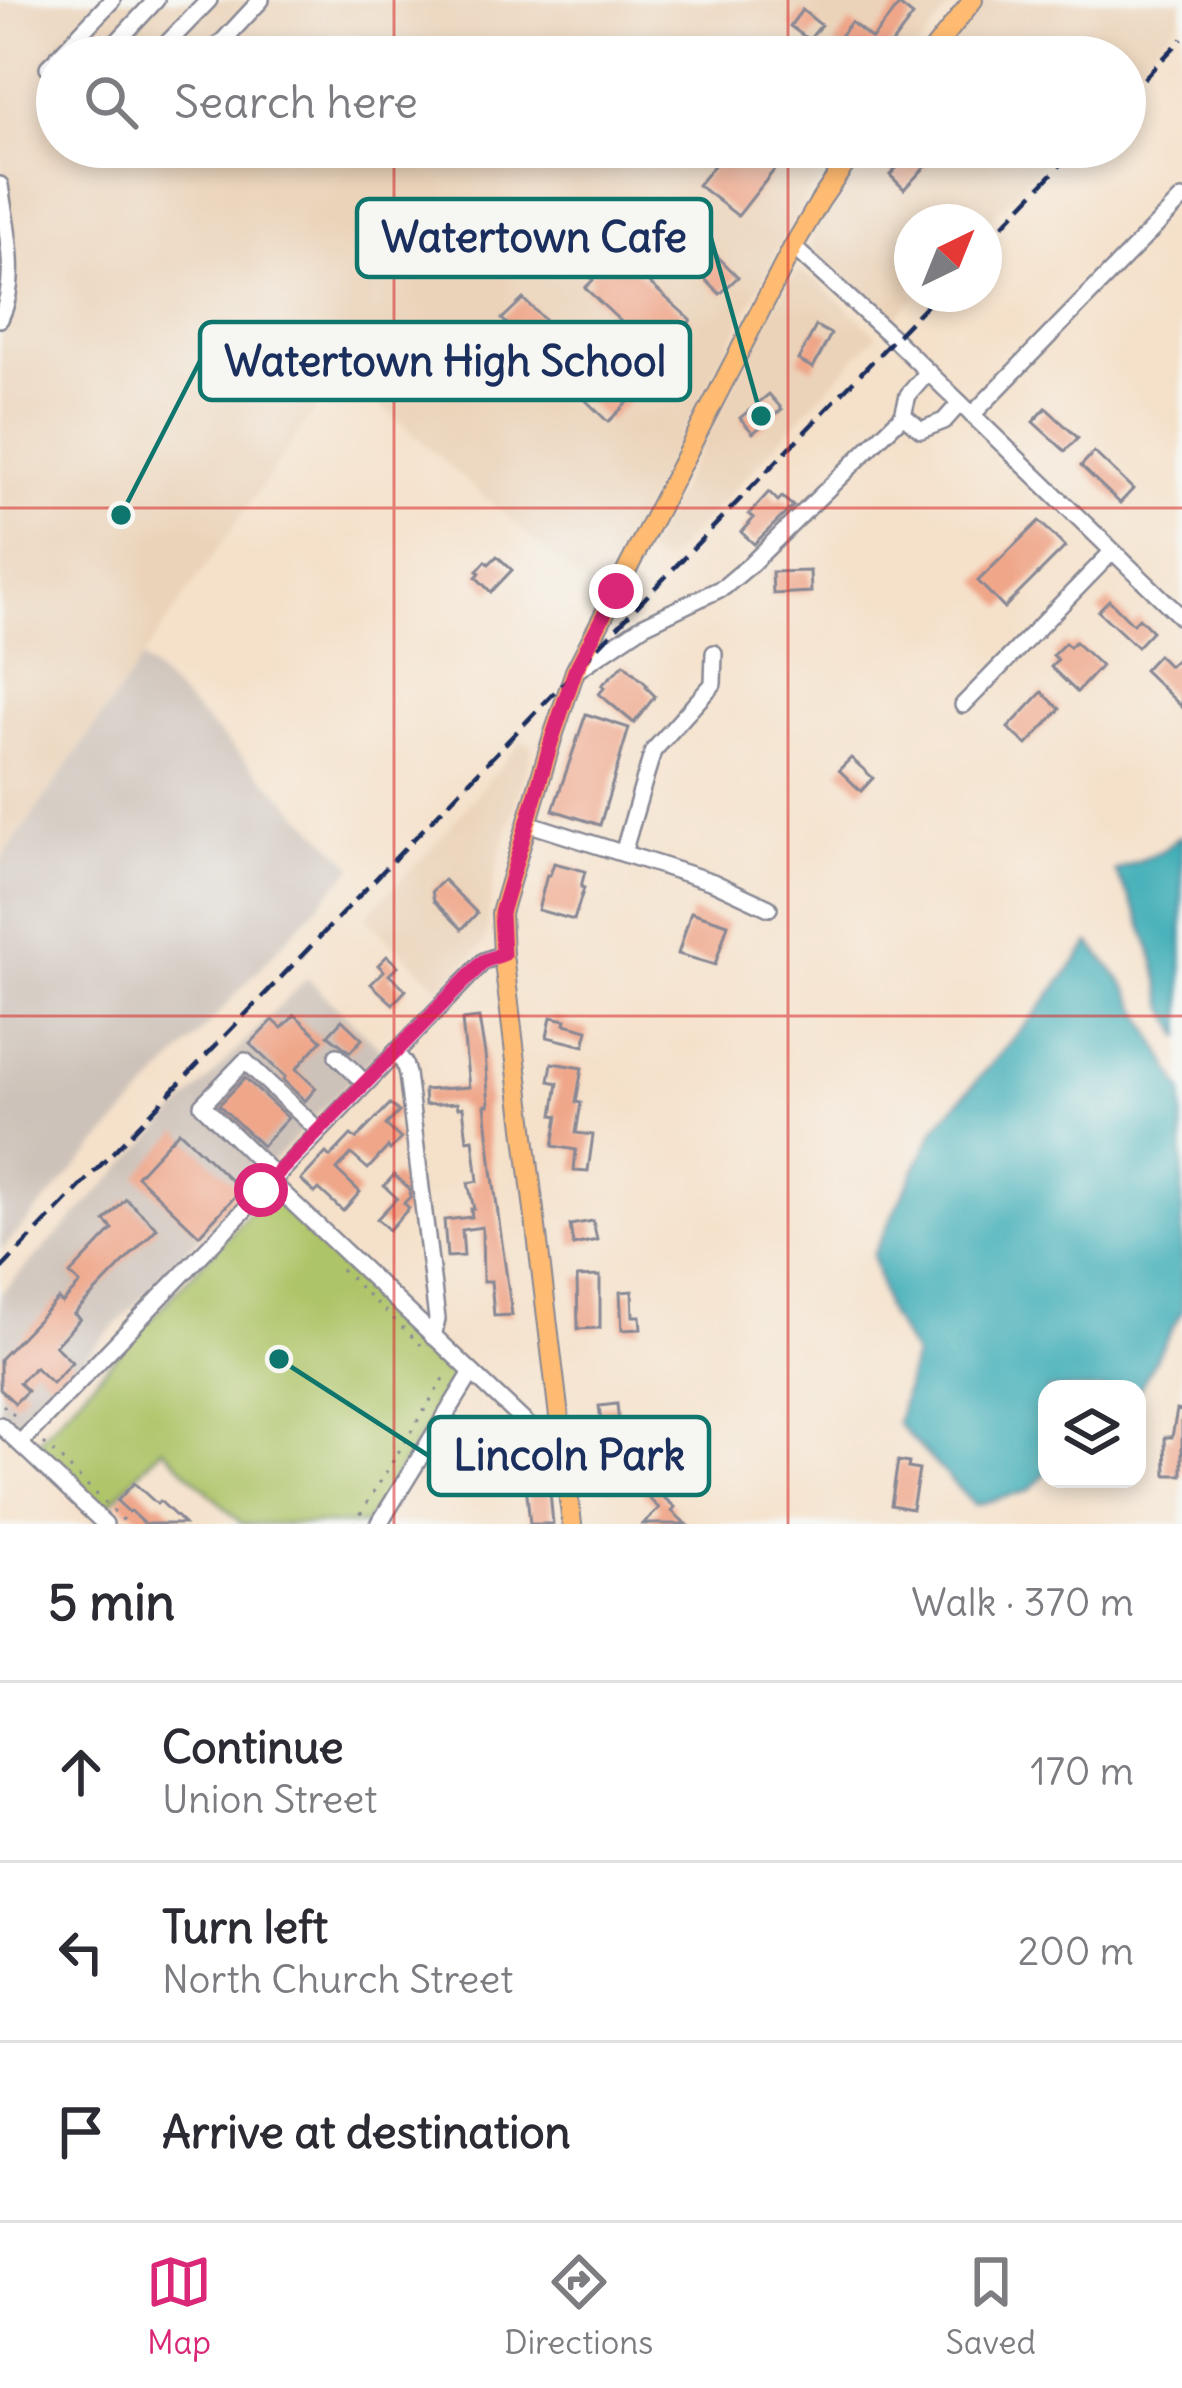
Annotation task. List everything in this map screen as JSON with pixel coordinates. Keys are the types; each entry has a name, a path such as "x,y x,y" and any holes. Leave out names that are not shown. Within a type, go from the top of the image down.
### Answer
{"main road":[{"path":"945,36 973,0"},
{"path":"572,1524 501,913 575,671 794,248 842,168"}],"street":[{"path":"78,36 112,0"},
{"path":"123,36 157,0"},
{"path":"174,36 209,0"},
{"path":"228,36 261,0"},
{"path":"0,184 10,274 0,320"},
{"path":"903,415 921,430 966,409 1182,200"},
{"path":"794,248 1182,618"},
{"path":"575,671 644,625 724,587 750,565 903,415 908,395 928,371"},
{"path":"964,705 1112,552"},
{"path":"623,854 653,751 713,684 714,653"},
{"path":"527,823 713,882 769,908"},
{"path":"26,1438 484,961 503,954"},
{"path":"395,1052 407,1074 437,1319 433,1337"},
{"path":"337,1056 365,1084"},
{"path":"319,1131 245,1061 202,1105 532,1430"},
{"path":"379,1524 471,1374"},
{"path":"0,1425 26,1438 105,1524"}],"path":[{"path":"355,1524 449,1371"},
{"path":"3,1405 26,1438 127,1524"}],"shaded area":[{"path":"0,0 956,0 928,36 36,36 36,168 829,168 801,208 598,597 342,371 0,862"},
{"path":"985,0 1182,0 1182,18 1146,56 1146,36 956,36"},
{"path":"855,168 1039,168 1002,206 894,204 894,312 901,312 891,322 815,251 811,236"},
{"path":"795,273 817,281 877,335 666,562 644,555 770,314"},
{"path":"142,659 354,866 0,1251 0,862"},
{"path":"522,740 533,746 497,865 487,936 439,988 365,917 438,841"},
{"path":"307,978 381,1049 29,1415 16,1422 8,1420 0,1412 0,1294"}],"green space":[{"path":"268,1195 276,1197 444,1358 456,1382 365,1524 242,1524 162,1448 104,1510 42,1454 40,1439"}],"water":[{"path":"1182,835 1182,1038 1166,1009 1137,912 1115,871 1162,851"},
{"path":"1090,943 1127,987 1182,1091 1182,1311 1144,1380 1038,1380 1038,1481 1028,1491 974,1505 897,1423 914,1355 886,1309 873,1255 936,1127 1038,1011"}],"building":[{"path":"899,5 913,16 898,36 874,36"},
{"path":"802,10 821,25 812,36 790,26"},
{"path":"851,22 868,36 840,36"},
{"path":"712,168 775,169 738,216 698,185"},
{"path":"896,168 924,168 904,189 890,175"},
{"path":"712,251 738,277 720,294 694,268"},
{"path":"617,254 691,320 645,370 621,347 633,333 585,288 593,280 589,276"},
{"path":"523,299 629,401 608,422 502,319"},
{"path":"816,326 831,334 813,368 798,360"},
{"path":"769,394 782,409 753,433 740,418"},
{"path":"1046,408 1078,438 1065,451 1033,422"},
{"path":"1094,452 1133,489 1120,503 1081,466"},
{"path":"769,492 793,506 754,544 741,532 754,518 749,514"},
{"path":"1039,521 1065,547 1004,608 978,581"},
{"path":"497,556 512,570 491,592 476,577 477,571"},
{"path":"810,571 811,592 773,594 772,572"},
{"path":"1109,600 1133,624 1139,618 1152,631 1137,647 1098,611"},
{"path":"1075,642 1101,666 1077,692 1051,667 1058,660 1053,655 1065,643 1070,647"},
{"path":"1158,655 1169,666 1176,660 1182,666 1182,707 1144,670"},
{"path":"624,664 655,696 634,723 599,694"},
{"path":"1042,692 1060,709 1027,745 1008,728"},
{"path":"586,714 629,728 600,825 553,810"},
{"path":"851,758 873,778 861,791 839,770"},
{"path":"554,863 585,871 574,920 538,910"},
{"path":"444,880 477,913 462,929 434,901 432,891"},
{"path":"691,912 728,924 715,965 678,954"},
{"path":"387,956 398,966 389,975 406,990 393,1004 371,984 384,971 378,965"},
{"path":"295,1015 322,1040 296,1069 316,1088 305,1101 250,1044 273,1020 282,1028"},
{"path":"551,1017 588,1030 584,1046 547,1037"},
{"path":"479,1018 492,1170 512,1315 494,1316 491,1281 483,1282 482,1227 462,1230 464,1256 447,1257 444,1220 472,1217 474,1209 468,1183 478,1181 473,1139 467,1140 463,1107 458,1108 457,1103 425,1105 424,1090 469,1087 462,1020"},
{"path":"342,1020 362,1039 350,1052 328,1035"},
{"path":"552,1063 582,1068 576,1133 593,1135 588,1171 574,1170 576,1150 553,1146 558,1083 549,1081"},
{"path":"245,1078 288,1118 262,1146 219,1105"},
{"path":"390,1104 399,1112 386,1125 401,1139 368,1169 351,1154 337,1170 360,1192 343,1211 301,1180 326,1153 330,1157 351,1135 356,1139"},
{"path":"179,1131 241,1190 199,1235 137,1176"},
{"path":"394,1175 409,1188 410,1197 404,1203 409,1208 389,1230 377,1219 397,1198 384,1186"},
{"path":"126,1199 157,1228 74,1314 80,1319 55,1346 72,1362 52,1383 35,1367 19,1383 27,1391 15,1403 0,1389 0,1359 58,1299 62,1303 80,1284 70,1274 113,1229 105,1221"},
{"path":"593,1221 597,1240 573,1245 570,1225"},
{"path":"600,1276 600,1328 578,1329 577,1277"},
{"path":"632,1291 633,1316 640,1316 641,1329 622,1330 620,1292"},
{"path":"617,1404 619,1423 612,1424 616,1464 634,1463 636,1486 610,1489 609,1481 601,1482 593,1422 601,1421 599,1406"},
{"path":"1177,1410 1182,1411 1182,1475 1166,1475 1165,1437 1172,1437"},
{"path":"898,1461 919,1470 912,1509 891,1505"},
{"path":"544,1463 553,1524 530,1524 526,1484 517,1484 516,1465"},
{"path":"660,1471 672,1483 661,1495 686,1524 643,1524 659,1508 641,1491"},
{"path":"134,1483 184,1524 145,1524 129,1512 117,1501"}],"railway":[{"path":"1146,76 1182,39"},
{"path":"1002,226 1058,168"},
{"path":"0,1270 920,312"}],"place":[{"name":"Watertown Cafe","path":"761,416"},
{"name":"Watertown High School","path":"121,515"},
{"name":"Lincoln Park","path":"279,1359"}],"route":[{"path":"261,1190 484,961 503,954 501,913 552,739 575,671 616,591"}]}
